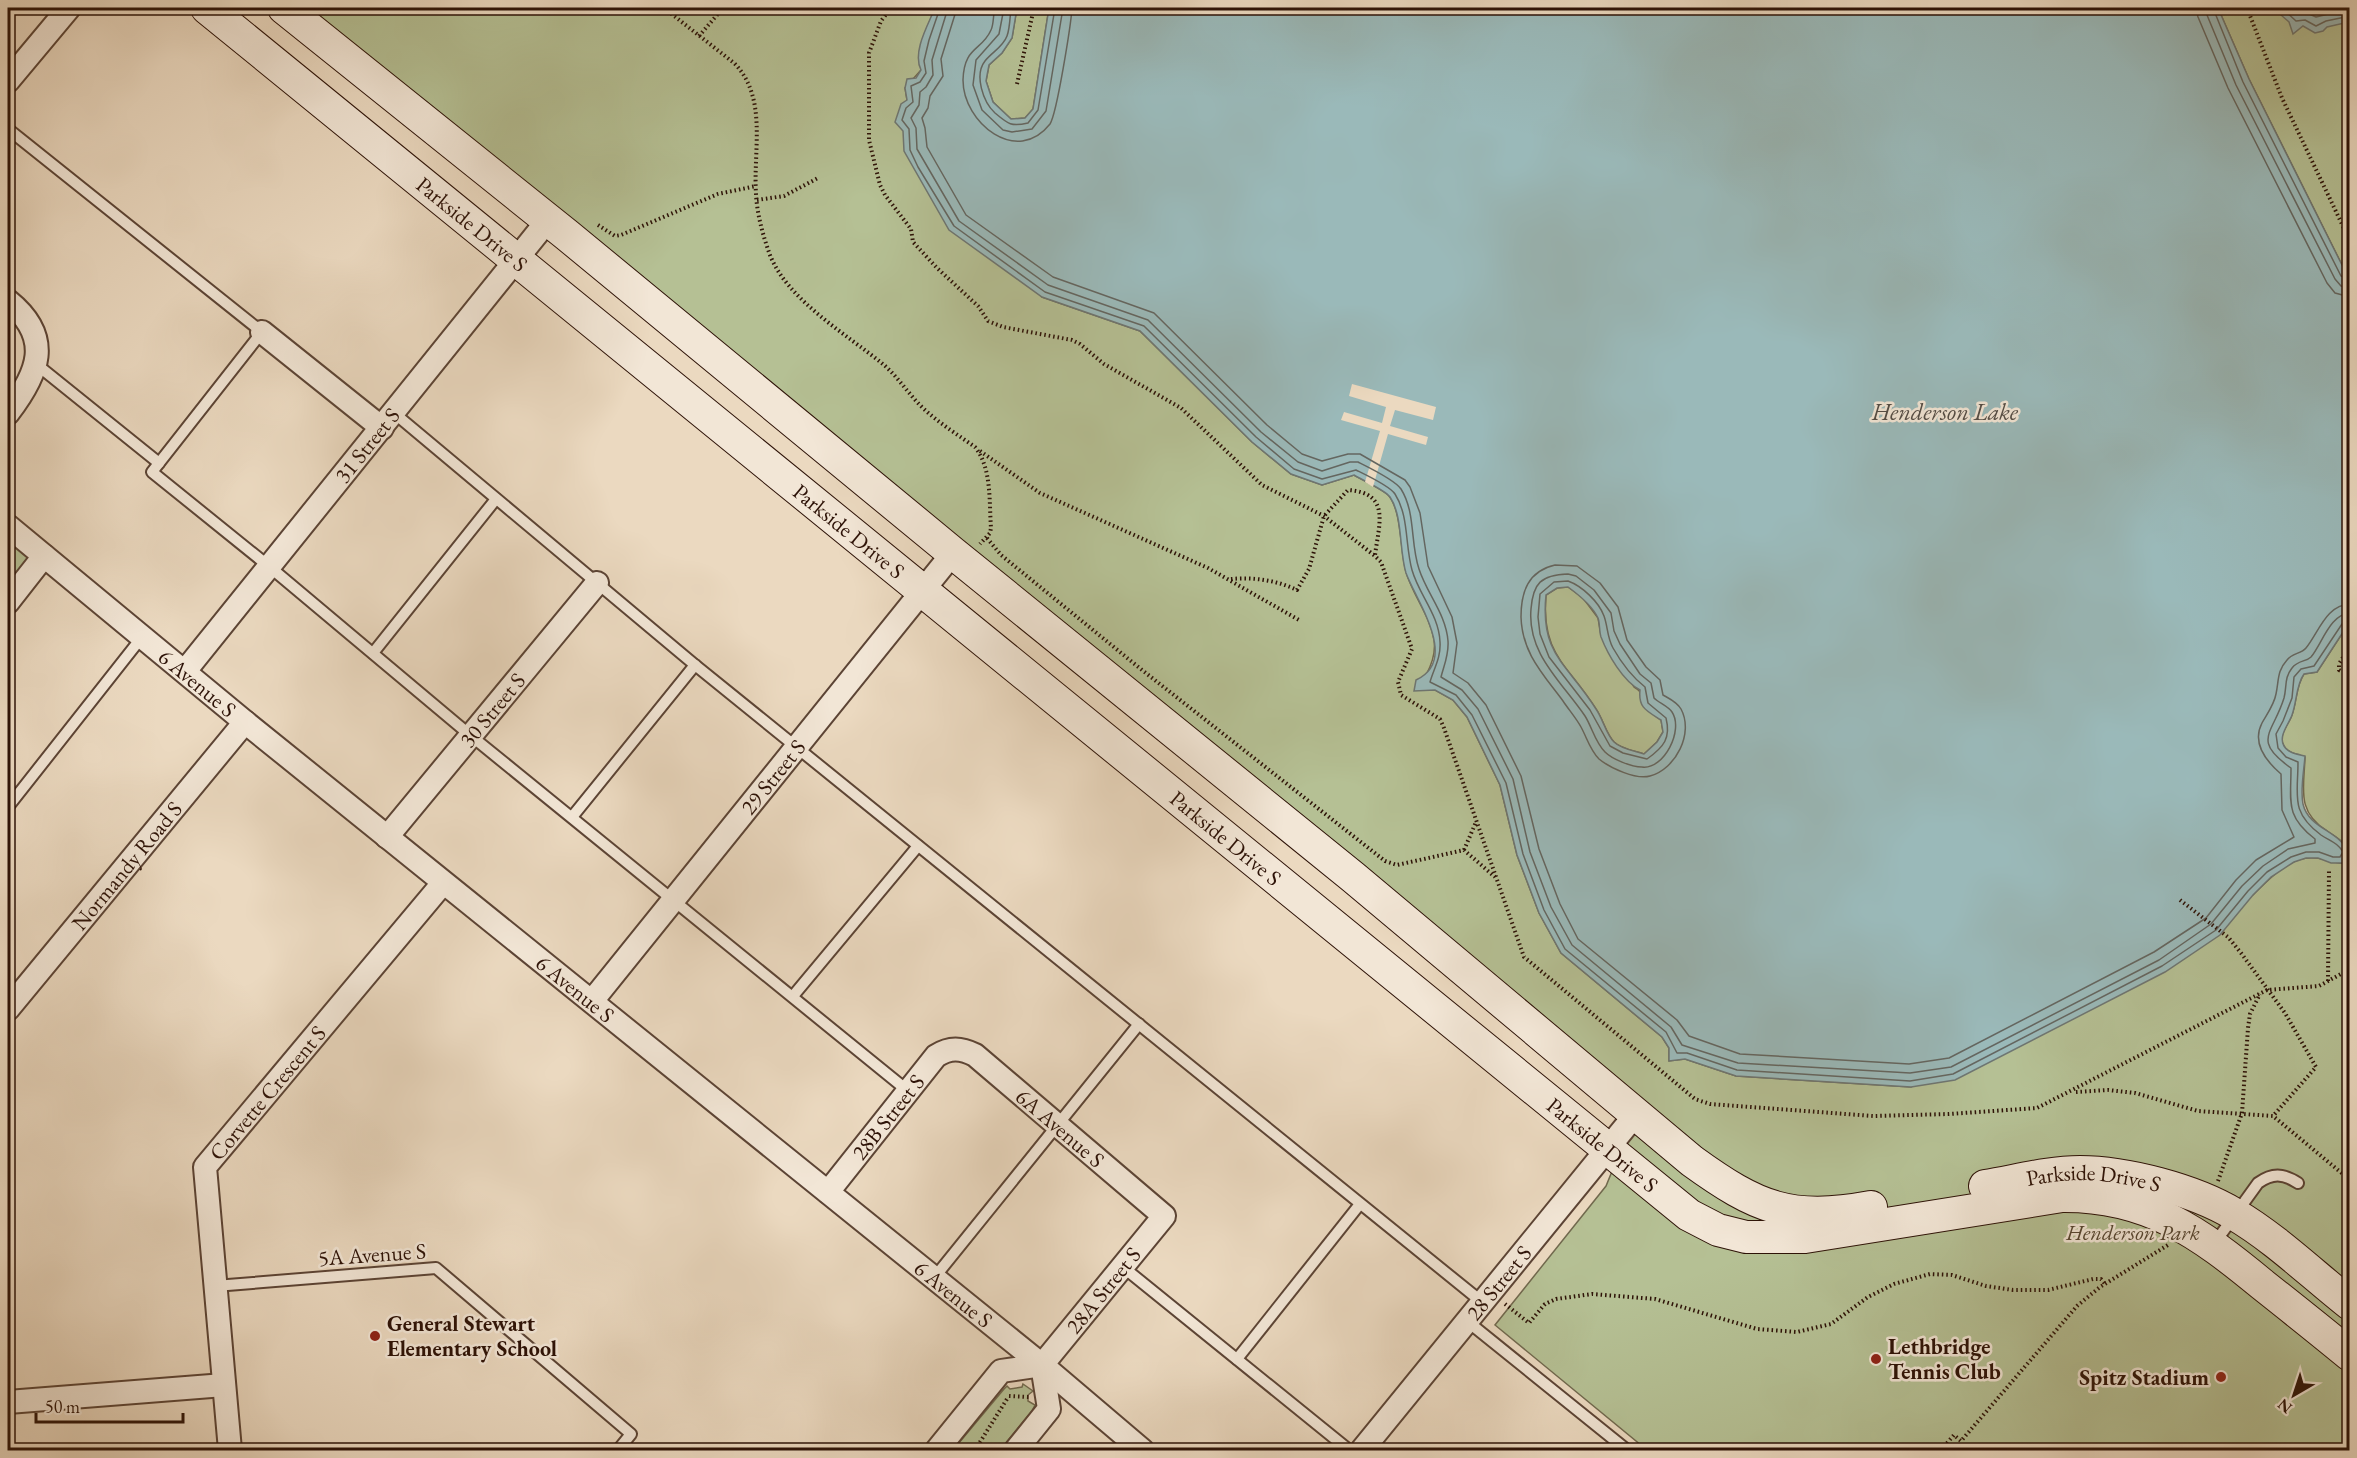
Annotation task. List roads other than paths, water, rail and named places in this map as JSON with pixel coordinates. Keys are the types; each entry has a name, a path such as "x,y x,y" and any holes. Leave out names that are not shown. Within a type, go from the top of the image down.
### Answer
{"street":[{"path":"8,81 69,8"},
{"name":"Parkside Drive S","path":"207,8 1689,1215 1718,1230 1746,1237 1805,1237 2062,1196 2086,1196 2136,1206 2184,1227 2213,1245 2349,1355"},
{"name":"Parkside Drive S","path":"284,8 558,227 1353,877 1635,1115 1724,1185 1769,1206 1801,1213 1855,1210 2055,1173 2080,1172 2142,1180 2222,1209 2274,1242 2349,1304"},
{"name":"31 Street S","path":"185,671 271,568 517,259 558,227"},
{"path":"8,301 22,314 35,340 36,364 23,393 8,413"},
{"path":"262,332 388,421"},
{"name":"6 Avenue S","path":"8,526 443,883 592,1000 1042,1365 1142,1450"},
{"path":"8,602 44,556"},
{"name":"29 Street S","path":"592,1000 923,590 959,557"},
{"name":"30 Street S","path":"387,837 597,583"},
{"name":"Normandy Road S","path":"8,1009 245,722"},
{"name":"Corvette Crescent S","path":"230,1450 205,1167 443,883"},
{"name":"28B Street S","path":"828,1192 936,1056 954,1049"},
{"name":"6A Avenue S","path":"954,1049 963,1049 975,1055 1164,1216"},
{"name":"28 Street S","path":"1362,1450 1635,1115"},
{"name":"28A Street S","path":"1042,1365 1164,1216"},
{"path":"937,1450 1001,1371 1042,1365 1049,1409 1016,1450"},
{"path":"8,1402 224,1386"}],"lane":[{"path":"8,129 262,332 152,472 271,568 470,735 908,1091"},
{"path":"36,364 159,463"},
{"path":"388,421 496,499 695,665 1482,1302"},
{"path":"373,653 496,499"},
{"path":"8,807 142,637"},
{"path":"572,817 695,665"},
{"path":"793,996 918,846"},
{"path":"934,1278 1139,1024"},
{"path":"2213,1245 2222,1209 2249,1192 2265,1178 2282,1175 2298,1183"},
{"path":"1237,1359 1360,1204"},
{"path":"1123,1267 1349,1450"},
{"name":"5A Avenue S","path":"215,1286 436,1268 631,1434 618,1450"},
{"path":"1467,1321 1627,1450"}],"water":[{"name":"Henderson Lake","path":"935,8 1017,8 1012,38 1002,53 989,65 986,81 993,102 1011,119 1025,118 1033,109 1049,8 2218,8 2249,79 2349,279 2349,623 2317,672 2304,674 2301,678 2292,715 2282,742 2288,750 2305,756 2302,793 2306,813 2340,841 2346,847 2349,855 2343,863 2331,863 2318,858 2306,858 2294,862 2271,877 2220,935 2165,972 1955,1080 1911,1087 1736,1076 1685,1059 1669,1061 1669,1048 1662,1037 1561,953 1539,913 1517,855 1500,785 1467,717 1453,700 1435,690 1414,691 1416,680 1429,671 1434,659 1435,645 1425,614 1406,573 1397,514 1390,497 1379,488 1354,475 1322,485 1291,474 1252,442 1140,331 1042,297 949,230 904,151 903,131 895,122 901,104 907,100 905,88 907,79 916,78 921,70 918,55 925,30","holes":["1568,587 1595,613 1599,620 1601,637 1617,667 1640,690 1642,705 1661,720 1663,732 1657,742 1644,754 1624,748 1614,742 1596,709 1566,669 1552,645 1547,632 1546,595 1557,588"]},
{"path":"2273,8 2349,8 2349,22 2327,27 2315,33 2303,26 2293,34 2289,22"}],"place":[{"name":"General Stewart Elementary School","path":"375,1336"},
{"name":"Lethbridge Tennis Club","path":"1876,1359"},
{"name":"Spitz Stadium","path":"2221,1377"}],"park label":[{"name":"Henderson Park","path":"2133,1232"}]}
